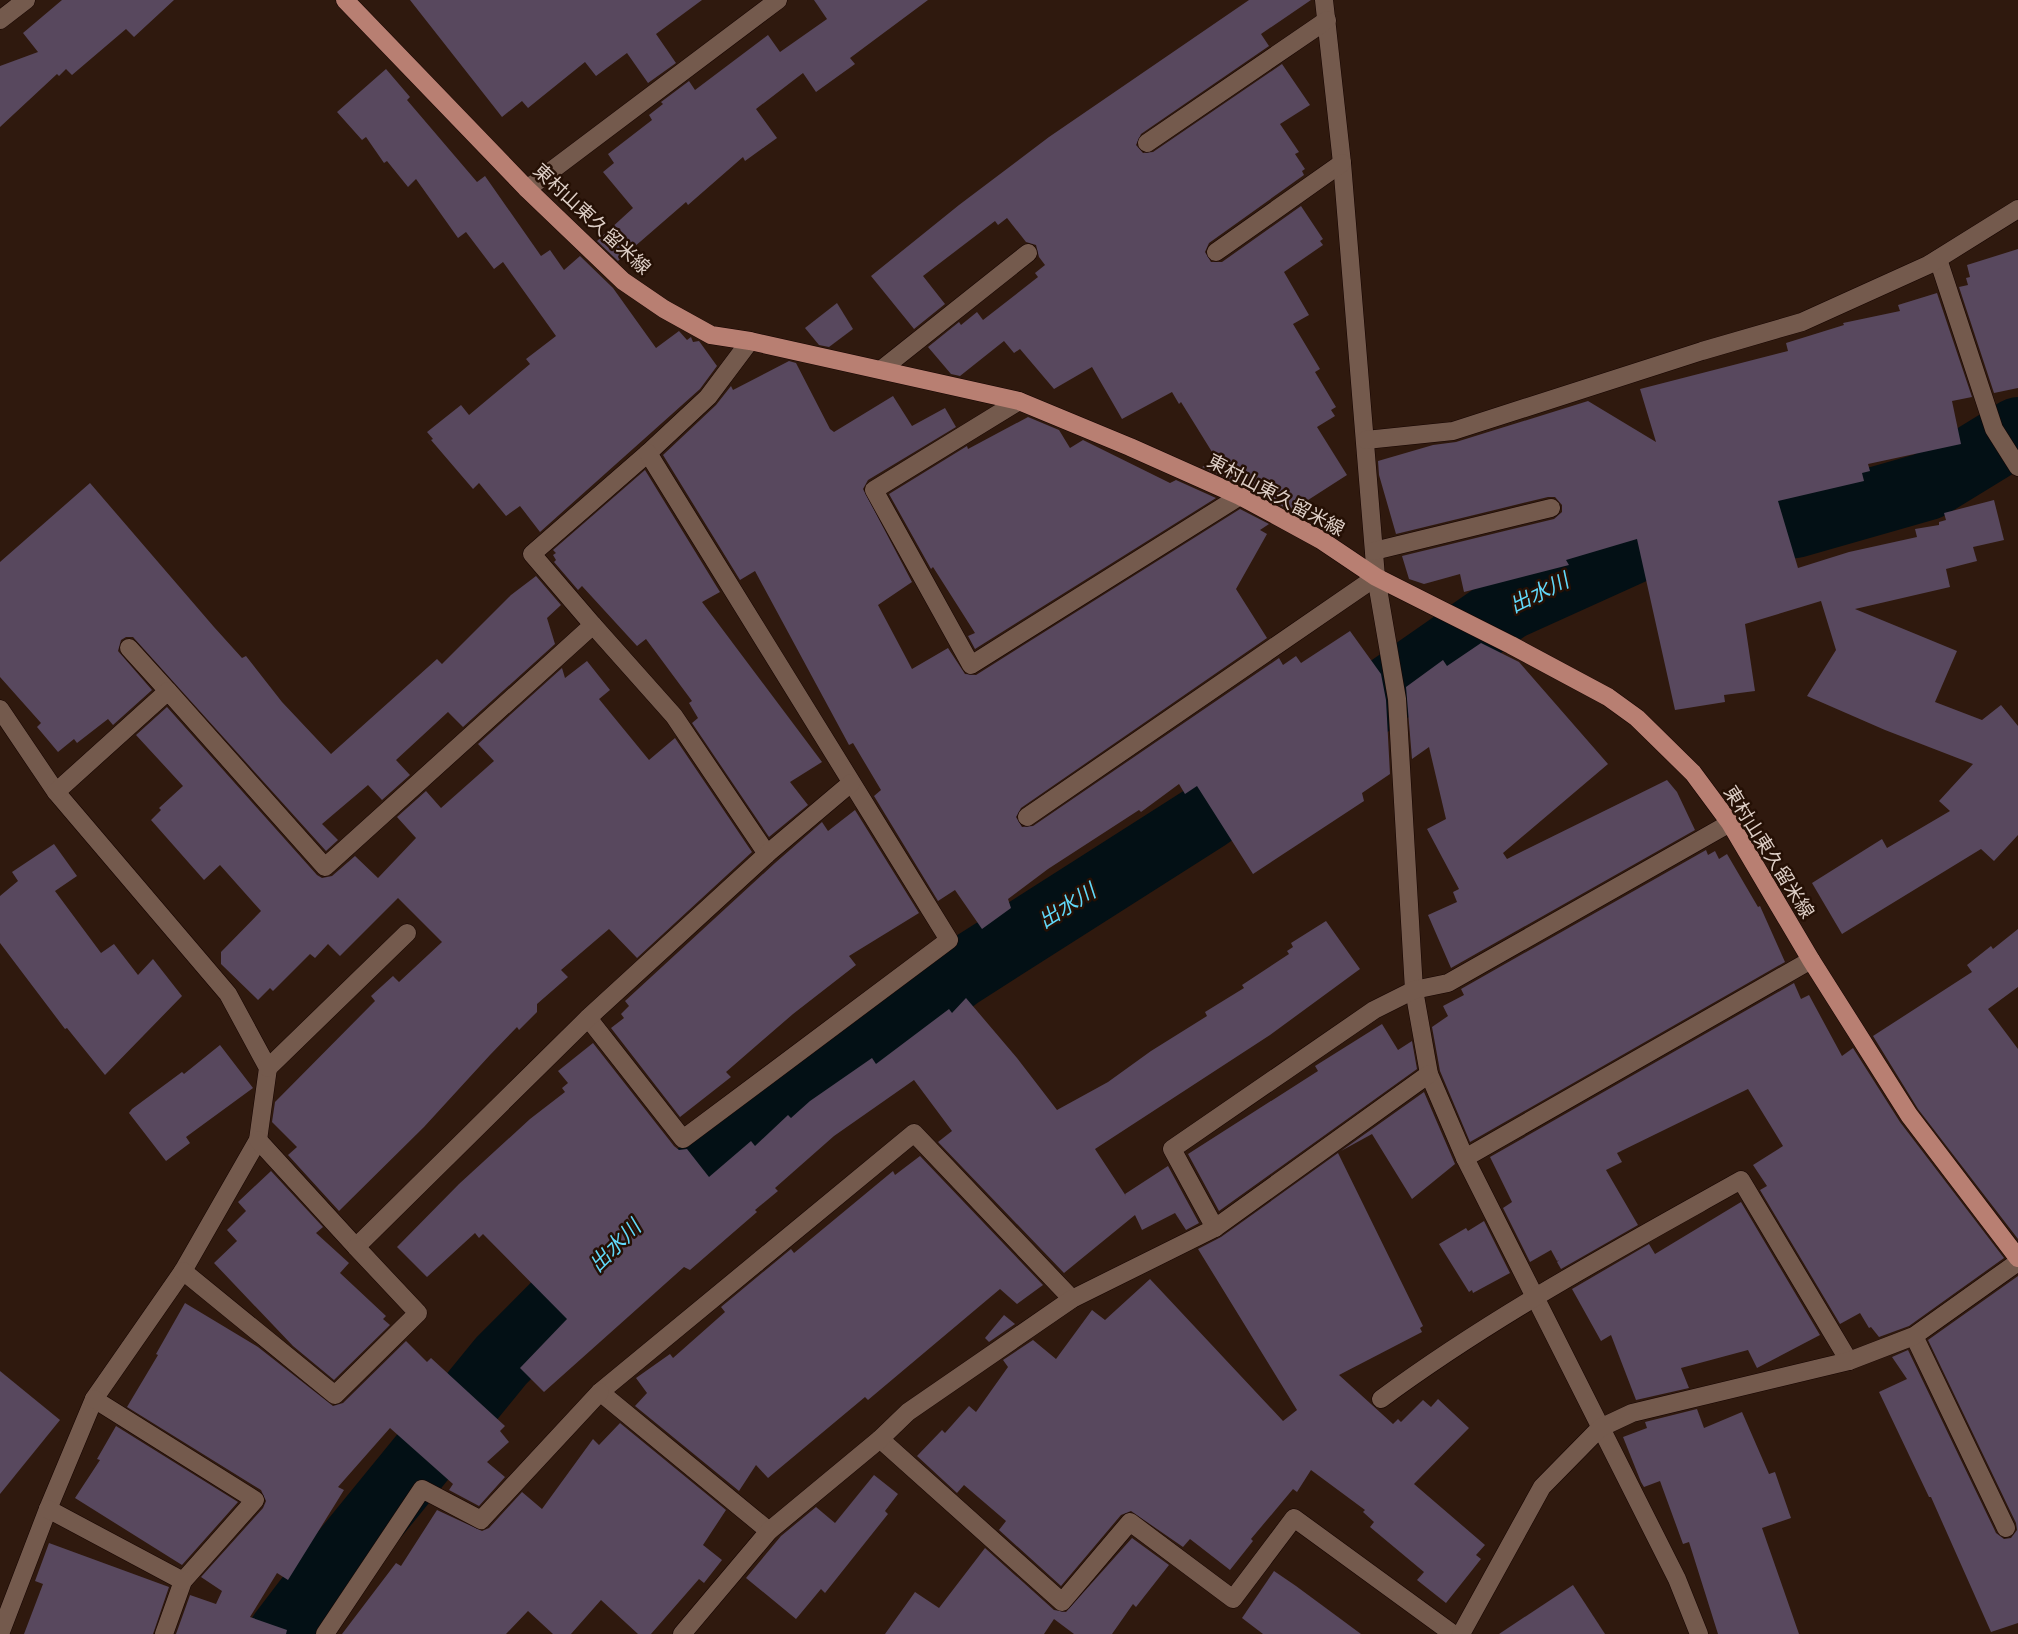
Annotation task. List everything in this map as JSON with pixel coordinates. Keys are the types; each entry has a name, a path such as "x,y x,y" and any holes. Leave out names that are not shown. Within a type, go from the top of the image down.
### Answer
{"main road":[{"name":"東村山東久留米線","path":"345,0 527,189 623,281 664,309 711,335 882,369 1019,401 1240,496 1321,540 1376,577 1608,697 1637,718 1693,773 1730,823 1811,960 1909,1115 2018,1260"}],"street":[{"path":"0,20 26,0"},
{"path":"527,189 778,0"},
{"path":"1324,0 1342,163 1376,577 1397,699 1414,990 1429,1074 1465,1158 1677,1579 1699,1634"},
{"path":"1147,143 1327,20"},
{"path":"1216,252 1342,163"},
{"path":"1366,440 1453,431 1702,351 1802,322 1938,258 2018,209"},
{"path":"882,369 1028,253"},
{"path":"1938,258 1994,429 2018,467"},
{"path":"750,341 708,397 532,554 674,716 767,854"},
{"path":"1019,401 874,491 971,665 1240,496"},
{"path":"588,1018 683,1139 949,940 648,453"},
{"path":"1374,551 1551,508"},
{"path":"1027,817 1376,577"},
{"path":"129,648 325,867 593,625"},
{"path":"56,792 168,691"},
{"path":"0,709 56,792 228,994 268,1068 258,1140 183,1271 94,1399 0,1634"},
{"path":"356,1247 588,1018 767,854 851,783"},
{"path":"1215,1228 1172,1149 1374,1010 1414,990 1447,983 1730,823"},
{"path":"268,1068 407,933"},
{"path":"1465,1158 1811,960"},
{"path":"681,1634 769,1531 880,1439 908,1412 1072,1299 1215,1228 1429,1074"},
{"path":"325,1634 422,1489 481,1520 600,1392 914,1133 1072,1299"},
{"path":"183,1271 335,1395 418,1313 258,1140"},
{"path":"1381,1399 1434,1360 1535,1296 1741,1180 1849,1361"},
{"path":"1461,1634 1542,1487 1600,1428 1632,1413 1849,1361 1914,1336 2018,1260"},
{"path":"1914,1336 2007,1528"},
{"path":"600,1392 769,1531"},
{"path":"94,1399 255,1500 183,1581 164,1634"},
{"path":"880,1439 1062,1602 1130,1522 1233,1599 1294,1518 1453,1634"},
{"path":"48,1509 183,1581"}],"building":[{"path":"62,0 174,0 134,37 126,29 72,75 66,69 59,76 57,74 0,127 0,66 38,52 23,33"},
{"path":"410,0 702,0 656,34 676,63 648,83 627,53 596,76 585,62 528,108 522,101 502,117"},
{"path":"814,0 928,0 850,58 855,64 816,92 803,73 756,109 777,138 745,161 743,157 618,261 597,241 633,208 603,172 614,163 608,154 652,120 649,115 663,104 661,102 689,81 695,90 768,35 780,52 827,19"},
{"path":"1249,0 1311,0 1261,34 1269,46 1141,134 1136,145 1143,153 1153,152 1282,64 1310,105 1280,124 1299,152 1295,154 1305,169 1302,171 1304,175 1209,243 1205,252 1211,262 1222,262 1301,206 1323,239 1320,241 1323,245 1284,272 1309,315 1293,324 1320,369 1315,372 1336,407 1331,410 1335,416 1317,427 1347,475 1291,511 1202,467 1217,460 1172,392 1122,419 1092,367 1054,389 1020,349 1014,353 1004,341 960,376 951,374 928,347 959,322 961,325 977,312 983,320 1038,277 1035,273 1045,265 1039,257 1036,245 1026,242 1007,218 998,225 995,221 923,276 945,304 914,329 871,276 1049,137"},
{"path":"386,69 410,97 407,100 477,182 485,176 541,256 550,250 564,270 580,256 613,288 656,348 679,331 687,340 691,337 693,342 699,341 717,366 700,389 540,532 520,506 506,516 479,483 473,489 427,432 461,405 469,415 530,364 526,359 556,336 503,262 494,269 466,232 458,238 416,179 408,187 387,161 384,163 366,137 362,140 337,112"},
{"path":"2018,249 2018,388 1994,393 1959,287 1968,285 1966,278 1970,277 1967,265"},
{"path":"1937,293 1972,397 1952,401 1961,444 1868,464 1870,471 1862,473 1864,481 1778,501 1798,568 1849,552 1917,537 1915,529 1939,525 1939,522 1946,520 1944,513 1994,500 2004,540 1973,547 1977,561 1946,569 1950,587 1855,609 1957,651 1935,702 1982,720 2001,705 2018,726 2018,835 1994,861 1981,849 1842,934 1812,883 1882,839 1887,848 1950,811 1939,801 1973,764 1807,696 1836,650 1821,601 1745,624 1755,691 1724,695 1725,702 1675,710 1637,539 1566,560 1569,565 1464,592 1460,574 1424,584 1409,579 1402,556 1554,519 1562,512 1562,505 1555,497 1548,497 1396,534 1379,475 1378,461 1433,445 1456,442 1588,401 1656,442 1640,389 1788,351 1786,343 1844,325 1843,323 1900,311 1898,305"},
{"path":"837,303 853,329 829,347 819,345 805,328"},
{"path":"789,361 796,363 834,432 893,396 912,426 945,408 956,427 868,480 863,489 912,582 878,605 912,669 948,648 965,674 976,675 1240,509 1269,524 1260,530 1267,534 1236,589 1267,638 1021,808 1016,817 1022,827 1033,826 1279,658 1283,665 1296,656 1301,663 1350,631 1381,674 1386,700 1390,774 1362,793 1364,801 1253,874 1197,786 1185,794 1179,784 1141,812 1139,810 1048,869 1008,899 1011,908 982,929 955,890 938,901 874,796 881,790 853,743 849,745 755,571 740,580 663,455 716,405 731,386 733,390"},
{"path":"1028,417 1059,430 1070,448 1083,440 1170,483 1176,480 1216,498 975,649 968,636 975,633 933,567 931,569 889,494 967,446 968,449"},
{"path":"645,470 720,592 702,602 822,762 790,782 808,805 769,837 692,723 698,718 689,703 692,701 646,639 637,646 582,586 578,590 554,562 556,560 553,555 556,553 553,550"},
{"path":"90,483 214,627 242,658 246,656 282,702 331,754 437,659 442,664 511,595 536,576 561,605 547,618 555,644 463,727 448,712 396,760 410,775 382,800 368,785 322,824 338,840 326,851 133,637 121,640 118,651 152,690 113,725 108,719 77,743 74,739 58,752 37,727 41,723 0,677 0,562"},
{"path":"1481,643 1519,662 1608,764 1503,853 1507,859 1667,780 1677,792 1695,830 1451,968 1428,915 1457,902 1453,892 1459,889 1427,829 1446,819 1429,747 1412,759 1406,687 1443,660 1447,666"},
{"path":"587,661 610,690 599,699 649,760 675,738 752,852 637,958 609,929 561,970 568,977 537,1004 537,1012 519,1030 517,1027 424,1127 339,1211 288,1155 297,1147 272,1122 275,1102 375,1001 371,996 393,976 399,982 442,942 398,898 340,956 328,944 315,958 310,954 273,991 270,988 258,1000 221,964 221,952 261,911 220,865 204,880 151,820 161,810 159,808 183,786 136,735 167,707 317,875 322,878 332,876 355,856 378,878 416,838 397,817 426,791 441,808 494,761 478,744 562,668 565,678"},
{"path":"855,810 919,913 849,956 856,965 793,1014 726,1072 731,1077 680,1117 611,1028 624,1018 621,1014 629,1006 625,1001 822,822 828,831"},
{"path":"54,844 77,876 55,891 101,953 114,944 138,975 153,959 182,996 105,1075 67,1028 65,1029 0,943 0,896 18,881 12,872"},
{"path":"1706,850 1708,855 1715,851 1719,859 1727,854 1758,907 1760,906 1785,962 1470,1142 1440,1071 1432,1027 1448,1016 1443,1006 1464,995 1461,989"},
{"path":"1326,921 1360,969 1270,1035 1095,1149 1126,1196 1125,1194 1168,1166 1199,1223 1186,1230 1175,1213 1142,1230 1135,1215 1064,1273 938,1142 952,1131 914,1080 834,1136 775,1188 778,1191 755,1210 757,1212 690,1270 684,1267 544,1392 520,1368 567,1319 483,1234 479,1238 475,1233 427,1277 397,1247 459,1184 530,1119 565,1092 562,1088 568,1083 558,1071 593,1043 674,1146 679,1150 687,1149 709,1177 751,1141 755,1146 788,1115 791,1118 810,1101 872,1058 876,1064 949,1009 952,1013 966,998 1057,1110 1108,1082 1207,1016 1205,1012 1244,988 1242,985 1289,954 1287,951 1293,947 1291,943"},
{"path":"2018,929 2018,987 1988,1009 2018,1049 2018,1239 1918,1109 1873,1036 1972,972 1967,965"},
{"path":"1794,983 1801,999 1809,995 1842,1056 1853,1048 1900,1122 2004,1258 1909,1326 1879,1337 1869,1328 1860,1313 1840,1324 1760,1190 1767,1186 1753,1165 1783,1146 1748,1089 1617,1153 1622,1162 1606,1170 1638,1225 1561,1269 1557,1262 1559,1260 1557,1261 1551,1250 1530,1262 1503,1208 1512,1202 1490,1157"},
{"path":"1382,1024 1398,1050 1412,1041 1417,1069 1219,1211 1188,1154 1318,1071 1315,1066"},
{"path":"220,1045 253,1088 186,1137 190,1143 166,1161 129,1113"},
{"path":"1424,1092 1455,1164 1412,1199 1372,1134 1341,1151"},
{"path":"1338,1153 1423,1326 1420,1328 1422,1332 1339,1375 1393,1424 1398,1419 1401,1422 1423,1400 1431,1407 1438,1399 1469,1428 1414,1484 1485,1545 1476,1555 1481,1559 1446,1603 1417,1580 1424,1572 1370,1527 1374,1522 1363,1512 1365,1510 1311,1470 1297,1492 1293,1489 1251,1539 1253,1541 1230,1570 1190,1539 1183,1547 1131,1511 1121,1515 1061,1586 999,1530 1006,1521 964,1485 957,1493 917,1456 942,1430 945,1433 969,1406 976,1412 1008,1367 1003,1360 1033,1340 1056,1359 1092,1310 1105,1320 1150,1279 1283,1421 1297,1410 1198,1249 1221,1237"},
{"path":"920,1156 1043,1285 1017,1304 1000,1289 868,1400 865,1397 768,1478 756,1465 739,1491 635,1406 647,1393 636,1378 670,1354 673,1358 725,1312 721,1307 791,1249 794,1253 893,1171 895,1175"},
{"path":"271,1171 323,1227 316,1233 349,1263 340,1273 386,1316 383,1319 390,1325 334,1380 293,1346 214,1263 237,1241 227,1230 246,1211 238,1202"},
{"path":"1741,1202 1820,1335 1757,1368 1748,1350 1681,1368 1689,1388 1636,1400 1611,1335 1601,1341 1572,1289 1649,1244 1655,1254"},
{"path":"1484,1221 1510,1273 1473,1293 1472,1290 1469,1292 1439,1244"},
{"path":"2018,1276 2018,1623 1991,1632 1931,1497 1879,1392 1907,1379 1892,1357 1908,1350 1996,1533 2004,1539 2011,1538 2017,1530 2016,1523 1928,1340"},
{"path":"185,1303 258,1347 333,1406 343,1403 406,1341 427,1362 431,1358 505,1426 500,1431 509,1442 487,1462 505,1477 479,1506 449,1490 453,1484 390,1428 338,1487 344,1490 288,1580 277,1573 250,1617 287,1630 286,1634 176,1634 190,1595 216,1604 222,1591 201,1577 263,1508 266,1501 261,1490 127,1407"},
{"path":"1004,1315 1015,1324 989,1342 985,1338"},
{"path":"0,1371 60,1420 0,1494"},
{"path":"1697,1409 1704,1428 1742,1412 1769,1474 1775,1472 1791,1518 1762,1528 1799,1634 1718,1634 1689,1542 1683,1544 1660,1481 1644,1487 1641,1482 1623,1437 1647,1428 1645,1422"},
{"path":"620,1423 726,1510 703,1545 722,1560 704,1583 699,1579 651,1634 638,1634 601,1600 571,1634 553,1634 528,1611 506,1634 342,1634 396,1563 401,1566 437,1510 482,1531 489,1528 522,1492 542,1509 593,1439 599,1445"},
{"path":"116,1426 238,1502 182,1565 75,1498 100,1460 97,1459"},
{"path":"874,1475 898,1494 885,1511 888,1514 825,1593 821,1589 796,1619 746,1578 781,1536 816,1507 835,1523"},
{"path":"1132,1538 1169,1565 1136,1607 1133,1604 1112,1634 1074,1634 1054,1619 1044,1634 885,1634 915,1592 939,1608 985,1548 1054,1610 1066,1612"},
{"path":"49,1543 169,1587 153,1634 24,1634 43,1584 35,1581"},
{"path":"1274,1571 1361,1634 1263,1634 1242,1618"},
{"path":"1573,1585 1605,1634 1499,1634"}],"waterway":[{"name":"出水川","path":"282,1634 337,1562 501,1361 641,1220 958,975 1206,817 1509,606 1648,543 1795,524 1928,486 2018,431"}]}
